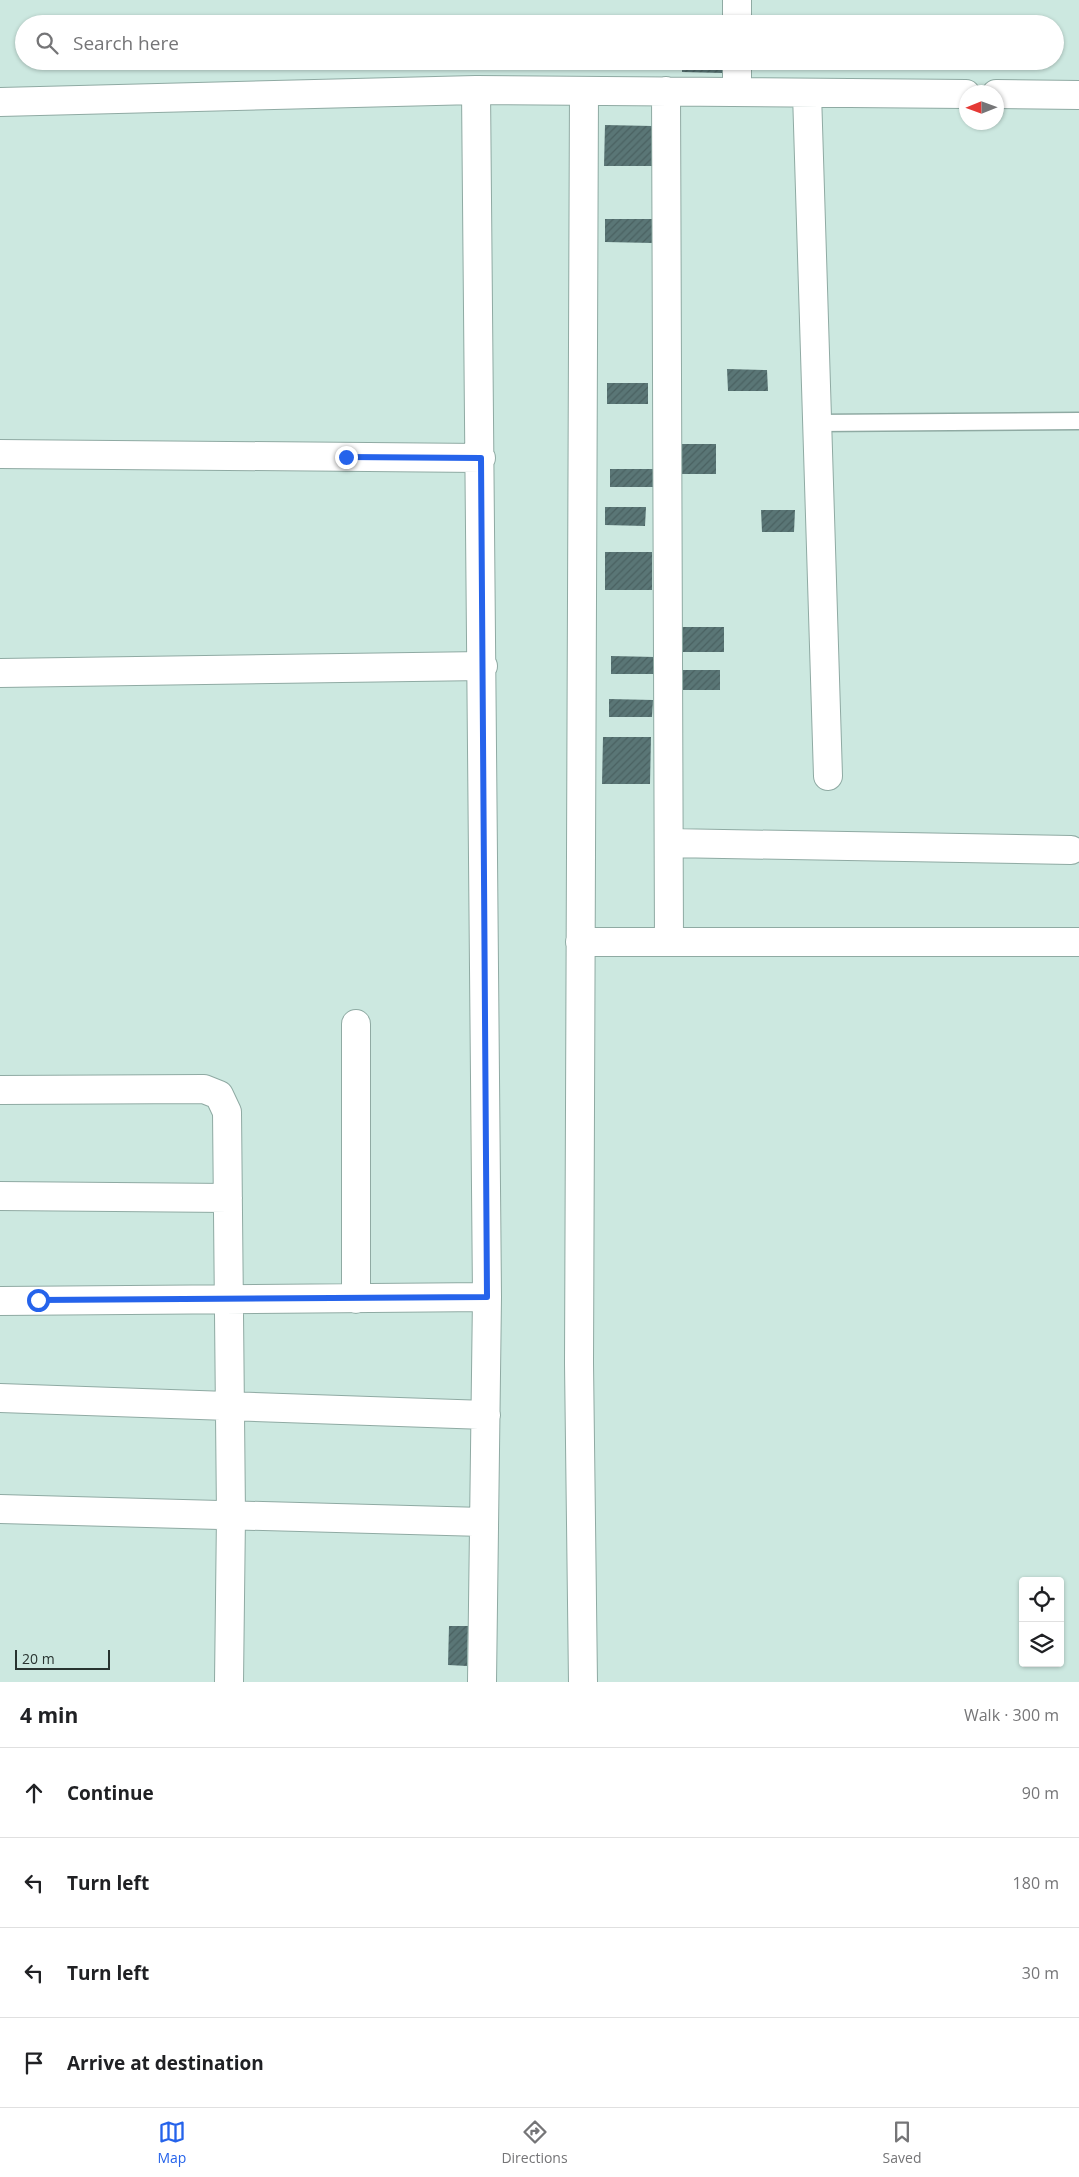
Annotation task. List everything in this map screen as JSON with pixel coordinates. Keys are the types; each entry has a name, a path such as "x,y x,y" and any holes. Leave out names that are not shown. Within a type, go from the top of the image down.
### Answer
{"street":[{"path":"737,0 737,15"},
{"path":"737,70 737,92"},
{"path":"476,90 483,666 487,1297 482,1682"},
{"path":"0,102 476,90 959,94"},
{"path":"583,1682 579,1363 584,91"},
{"path":"666,91 669,942"},
{"path":"807,93 828,776"},
{"path":"1004,94 1079,95"},
{"path":"0,454 481,458"},
{"path":"0,673 483,666"},
{"path":"669,842 1071,850"},
{"path":"580,942 1079,942"},
{"path":"356,1024 356,1299"},
{"path":"0,1090 204,1089 219,1095 227,1112 231,1515 229,1682"},
{"path":"0,1196 228,1198"},
{"path":"0,1301 487,1297"},
{"path":"0,1398 486,1415"},
{"path":"0,1509 483,1522"}],"lane":[{"path":"817,423 1079,421"}],"building":[{"path":"682,70 723,70 723,73 682,72"},
{"path":"605,125 652,126 652,166 604,166"},
{"path":"605,219 653,219 653,243 605,242"},
{"path":"727,369 767,370 768,391 728,391"},
{"path":"607,383 648,383 648,404 607,404"},
{"path":"677,444 716,444 716,474 677,474"},
{"path":"610,469 656,469 656,487 610,487"},
{"path":"605,507 646,507 645,526 605,525"},
{"path":"761,510 795,510 794,532 762,532"},
{"path":"605,552 652,552 652,590 605,590"},
{"path":"678,627 724,627 724,652 678,652"},
{"path":"611,656 655,657 655,674 611,674"},
{"path":"676,670 720,670 720,690 676,690"},
{"path":"609,699 653,700 652,717 609,717"},
{"path":"603,737 651,737 650,784 602,784"},
{"path":"449,1626 468,1626 467,1666 448,1665"}],"route":[{"path":"38,1300 487,1297 481,458 346,457"}]}
